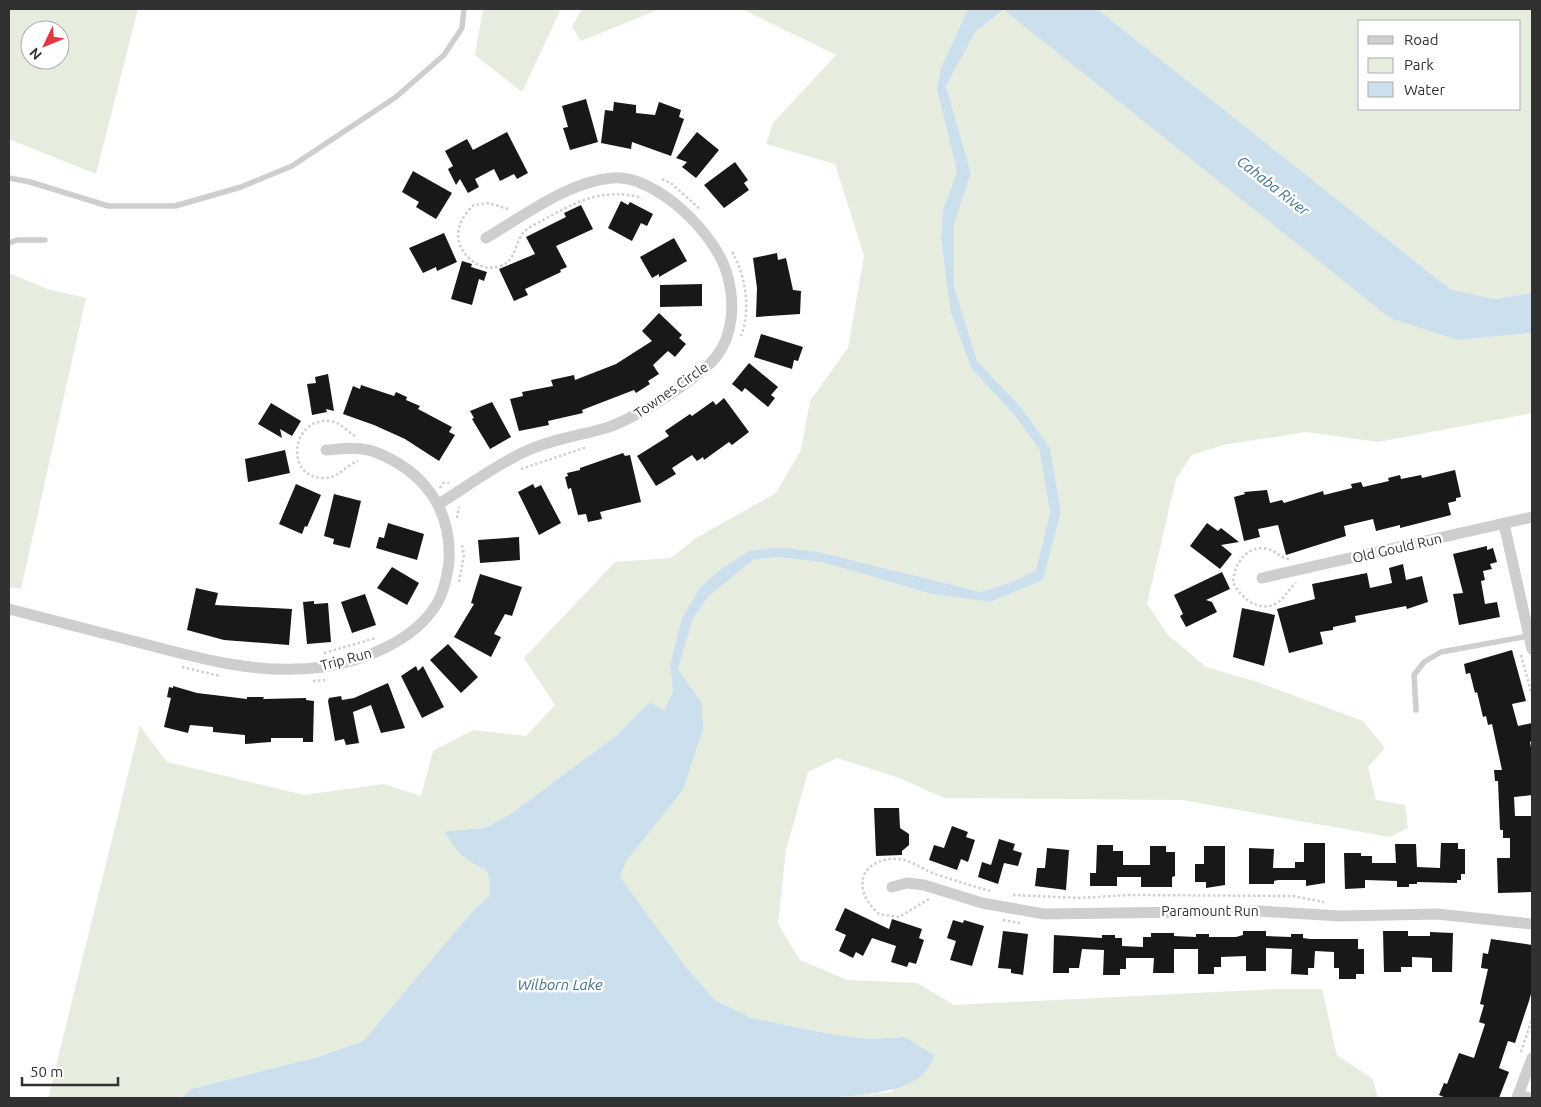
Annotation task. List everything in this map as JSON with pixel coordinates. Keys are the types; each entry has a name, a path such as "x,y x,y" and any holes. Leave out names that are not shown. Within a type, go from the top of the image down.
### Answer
{"street":[{"name":"Townes Circle","path":"435,499 523,452 628,420 701,372 716,356 726,340 731,317 732,298 727,272 717,251 671,198 651,187 630,180 612,178 568,191 486,238"},
{"name":"Trip Run","path":"9,609 192,657 224,663 279,668 315,667 341,663 393,643 424,620 436,605 443,590 449,552 446,519 435,499 412,473 374,451 351,448 326,450"},
{"name":"Old Gould Run","path":"1262,578 1532,517"},
{"path":"1504,524 1532,649"},
{"name":"Paramount Run","path":"892,887 907,883 924,884 990,905 1044,914 1259,911 1340,916 1437,914 1532,924"},
{"path":"1531,1098 1518,1096 1532,1058"}],"lane":[{"path":"9,178 30,182 108,206 175,206 241,187 292,166 396,97 444,55 462,28 464,9"},
{"path":"9,243 17,240 45,240"},
{"path":"1416,710 1414,675 1424,662 1441,652 1529,636"}],"path":[{"path":"658,177 672,184 704,213"},
{"path":"511,209 489,203 474,205 462,218 458,240 460,250 479,266 489,268 501,266 515,253 519,239 524,231 570,205 607,193 647,200"},
{"path":"730,248 737,260 743,279 746,304 744,330 740,339"},
{"path":"520,469 590,446"},
{"path":"435,499 443,483 450,483"},
{"path":"457,519 457,509 460,504"},
{"path":"458,586 464,555 460,537"},
{"path":"323,654 378,637"},
{"path":"176,666 202,674 228,676"},
{"path":"309,681 327,680"}],"green space":[{"path":"9,9 138,9 96,174 9,139"},
{"path":"483,9 561,9 522,92 475,55"},
{"path":"582,9 660,9 581,41 572,27"},
{"path":"742,9 968,9 940,70 937,90 957,172 943,209 941,238 950,310 971,368 1015,416 1039,449 1050,512 1036,570 1014,581 981,592 819,552 778,547 700,588 670,666 673,692 664,710 650,702 617,735 512,813 485,828 448,831 464,858 485,868 490,877 490,895 471,913 363,1041 321,1056 191,1089 181,1098 48,1098 140,726 167,762 304,795 384,784 421,796 433,751 473,730 526,736 555,705 524,658 615,562 671,558 696,538 776,493 801,450 810,401 848,348 864,256 835,164 766,144 773,123 836,55"},
{"path":"1097,9 1532,9 1532,293 1495,299 1450,289"},
{"path":"1005,10 1458,340 1532,333 1532,413 1378,442 1306,432 1223,445 1192,455 1176,479 1147,604 1168,635 1206,667 1257,682 1363,721 1385,748 1368,767 1376,800 1405,805 1408,828 1390,837 1182,800 944,798 897,777 837,758 808,772 786,850 778,924 800,960 847,980 917,983 954,1005 1276,989 1322,989 1337,1055 1373,1079 1378,1098 828,1098 891,1092 934,1055 905,1037 868,1039 830,1034 752,1018 716,1001 685,966 620,878 625,861 683,790 702,703 678,669 693,619 708,597 753,560 777,557 822,562 931,594 991,602 1043,580 1061,512 1050,448 1021,407 977,361 954,286 954,225 971,173 946,86 976,31"},
{"path":"9,273 47,289 86,298 21,589 9,587"}],"water":[{"name":"Wilborn Lake","path":"968,9 1097,9 1450,289 1495,299 1532,293 1532,333 1458,340 1390,318 1004,10 976,31 946,86 971,173 954,225 954,286 977,361 1021,407 1050,448 1061,512 1043,580 991,602 931,594 822,562 777,557 753,560 708,597 693,619 678,669 702,703 703,729 683,790 626,861 620,877 685,966 716,1001 752,1018 830,1034 868,1039 905,1037 934,1055 928,1068 918,1078 890,1090 857,1096 828,1098 181,1098 191,1089 321,1056 363,1041 471,913 490,895 488,873 462,856 445,833 448,831 485,828 512,813 617,735 650,702 664,710 673,692 670,666 682,618 700,588 721,569 749,551 778,547 819,552 981,592 1014,581 1036,570 1050,512 1039,449 1015,416 971,368 950,310 941,238 943,209 957,172 937,90 940,70"}],"building":[{"path":"586,99 598,142 570,150 563,128 568,127 562,106"},
{"path":"614,102 636,105 636,113 655,115 659,102 681,110 679,117 684,119 671,156 632,142 631,149 601,143 605,110 613,111"},
{"path":"507,132 528,173 517,179 514,174 500,181 494,169 475,179 479,187 468,193 460,179 456,185 448,169 453,166 445,151 467,139 473,150"},
{"path":"697,132 719,150 696,178 682,167 687,162 676,158"},
{"path":"735,162 748,180 744,183 749,190 724,208 704,185"},
{"path":"413,171 452,193 436,219 416,207 419,202 402,192"},
{"path":"621,201 628,205 630,202 653,214 647,226 641,223 632,241 608,228"},
{"path":"581,205 593,229 556,246 567,267 560,270 561,272 525,289 528,295 514,301 499,269 535,254 526,237 566,217 564,213"},
{"path":"444,233 457,262 437,271 436,267 423,273 409,248"},
{"path":"674,238 687,261 659,277 659,274 652,278 640,257"},
{"path":"777,253 778,260 786,258 793,290 801,291 800,314 756,317 757,288 753,258"},
{"path":"462,261 472,264 471,267 487,272 484,281 479,279 472,305 451,299"},
{"path":"702,284 702,306 660,307 660,285"},
{"path":"659,313 682,335 679,338 686,344 675,357 668,351 653,365 659,374 648,381 650,384 636,393 634,390 582,410 583,413 548,421 549,425 519,431 510,399 523,396 522,392 553,386 551,380 574,375 575,380 616,364 652,341 642,331"},
{"path":"761,334 803,347 798,361 794,360 792,369 754,357"},
{"path":"749,363 778,387 771,395 775,398 768,407 745,388 742,392 732,384"},
{"path":"328,374 334,411 326,409 327,412 312,415 307,384 316,383 315,377"},
{"path":"361,385 394,396 396,392 407,397 406,400 420,406 418,409 452,427 449,432 455,435 439,461 405,439 343,414 353,386 360,389"},
{"path":"724,398 749,432 732,445 729,442 704,460 703,457 697,461 692,455 672,468 676,474 656,486 637,456 669,436 665,431 690,414 692,416 713,401 716,405"},
{"path":"492,402 511,437 490,449 472,419 474,418 470,411"},
{"path":"271,403 301,421 292,436 280,429 282,438 258,424"},
{"path":"285,450 290,473 248,482 245,459"},
{"path":"623,453 625,456 630,455 641,502 600,512 602,519 588,522 586,514 578,515 571,488 568,489 565,477 568,476 567,473 580,470 580,468"},
{"path":"1455,470 1461,497 1456,498 1456,501 1448,503 1451,515 1400,528 1400,525 1376,531 1373,519 1344,526 1346,536 1286,555 1278,525 1258,529 1260,537 1244,541 1234,497 1245,494 1244,492 1267,490 1270,503 1282,500 1284,503 1323,491 1324,495 1352,488 1351,484 1361,482 1363,487 1389,481 1388,478 1400,475 1401,479 1421,475 1422,478"},
{"path":"296,484 321,495 302,534 279,524"},
{"path":"533,484 535,488 541,485 561,523 539,535 518,492"},
{"path":"334,494 361,501 350,548 333,544 334,539 324,536"},
{"path":"388,523 424,534 417,560 376,548 379,537 384,538"},
{"path":"1207,523 1218,531 1221,528 1239,542 1221,545 1232,554 1220,569 1190,546"},
{"path":"519,537 520,560 480,563 478,540"},
{"path":"1487,546 1487,550 1493,548 1497,562 1490,564 1492,569 1483,571 1485,580 1481,581 1485,604 1497,602 1500,617 1459,625 1453,594 1463,593 1453,554"},
{"path":"1403,564 1406,580 1422,576 1428,602 1407,609 1406,606 1355,616 1356,622 1333,627 1333,630 1320,632 1323,644 1289,653 1277,609 1315,599 1312,584 1367,573 1370,588 1392,583 1389,568"},
{"path":"392,567 419,583 407,605 377,588"},
{"path":"1222,572 1230,589 1206,600 1212,602 1217,612 1186,627 1180,616 1183,614 1174,595"},
{"path":"480,574 522,587 512,616 505,614 494,634 501,637 491,657 454,637 474,604 471,603"},
{"path":"196,588 218,593 215,605 292,609 289,645 224,640 187,630"},
{"path":"365,594 376,625 352,633 341,602"},
{"path":"314,601 314,604 328,603 331,642 307,644 303,602"},
{"path":"1242,608 1275,615 1264,666 1233,657"},
{"path":"448,644 478,677 461,693 430,660"},
{"path":"1512,650 1526,701 1512,704 1518,726 1532,723 1532,741 1530,742 1532,753 1532,795 1514,797 1515,816 1532,816 1532,892 1498,893 1497,858 1510,858 1510,838 1503,838 1503,830 1500,830 1498,781 1495,781 1494,770 1502,770 1492,724 1488,725 1486,716 1483,717 1477,692 1475,693 1470,673 1466,674 1464,664"},
{"path":"416,666 418,671 423,666 444,707 422,718 401,676"},
{"path":"388,683 405,728 381,733 371,705 353,712 359,743 346,745 344,739 335,741 329,698 341,696 342,700 354,698"},
{"path":"173,686 197,693 247,699 247,697 264,697 263,699 306,698 306,700 314,701 313,742 303,742 303,738 271,738 271,742 245,744 245,735 213,732 213,727 190,725 188,733 164,727 171,698 167,697 169,687 173,688"},
{"path":"874,808 899,808 900,828 909,834 909,845 902,851 902,855 876,856"},
{"path":"952,826 968,832 966,837 975,840 968,862 961,859 957,870 929,860 934,845 944,848"},
{"path":"999,839 1015,844 1013,850 1022,853 1018,866 1004,863 998,884 978,877 982,862 991,865"},
{"path":"1304,843 1325,843 1325,883 1306,886 1306,880 1278,880 1274,881 1274,884 1249,884 1249,848 1274,849 1273,868 1295,868 1295,862 1304,862"},
{"path":"1441,843 1458,843 1458,849 1465,849 1465,874 1461,874 1461,880 1457,880 1457,883 1417,882 1417,884 1409,884 1409,887 1397,887 1397,881 1365,880 1365,888 1345,889 1344,853 1361,853 1361,856 1372,856 1372,863 1396,863 1395,844 1416,844 1417,867 1440,868"},
{"path":"1097,845 1113,845 1113,851 1123,851 1123,865 1150,865 1150,846 1166,846 1166,852 1175,852 1175,876 1172,877 1172,887 1141,887 1141,877 1117,877 1117,886 1090,886 1090,873 1096,873"},
{"path":"1204,846 1225,846 1225,885 1206,888 1206,882 1195,882 1195,864 1204,864"},
{"path":"1047,848 1069,850 1066,890 1035,886 1037,868 1045,868"},
{"path":"845,908 889,929 892,919 922,929 919,938 924,940 916,964 909,962 907,967 891,962 896,946 872,938 863,956 856,952 853,958 839,951 846,935 835,930"},
{"path":"953,920 963,923 964,920 984,926 972,966 950,960 956,941 947,938"},
{"path":"1003,931 1028,934 1023,975 1011,973 1011,969 998,968"},
{"path":"1243,931 1266,931 1266,936 1291,937 1291,934 1303,934 1303,938 1310,939 1358,939 1358,949 1364,949 1364,974 1356,974 1356,979 1339,979 1339,968 1334,968 1334,952 1315,951 1314,968 1308,968 1308,975 1291,974 1292,949 1266,948 1266,971 1246,971 1246,956 1221,957 1221,967 1214,967 1214,974 1198,974 1198,949 1174,949 1174,973 1153,973 1154,958 1126,958 1126,969 1120,969 1120,975 1103,975 1104,950 1082,949 1079,968 1069,968 1069,973 1053,973 1054,935 1102,938 1102,935 1115,935 1115,938 1122,938 1122,946 1143,947 1143,937 1151,937 1151,933 1174,933 1174,936 1196,937 1196,934 1209,934 1209,937 1236,937 1243,935"},
{"path":"1383,931 1408,931 1408,936 1430,936 1430,932 1453,933 1452,972 1432,972 1432,958 1412,957 1412,967 1401,967 1401,972 1384,972"},
{"path":"1491,939 1532,945 1532,990 1515,1043 1508,1041 1499,1068 1509,1072 1499,1098 1446,1098 1439,1095 1444,1083 1447,1084 1459,1053 1474,1058 1485,1024 1479,1022 1484,1005 1480,1004 1488,969 1481,968 1483,953 1488,954"}],"water label":[{"name":"Cahaba River","path":"1273,186"}]}
